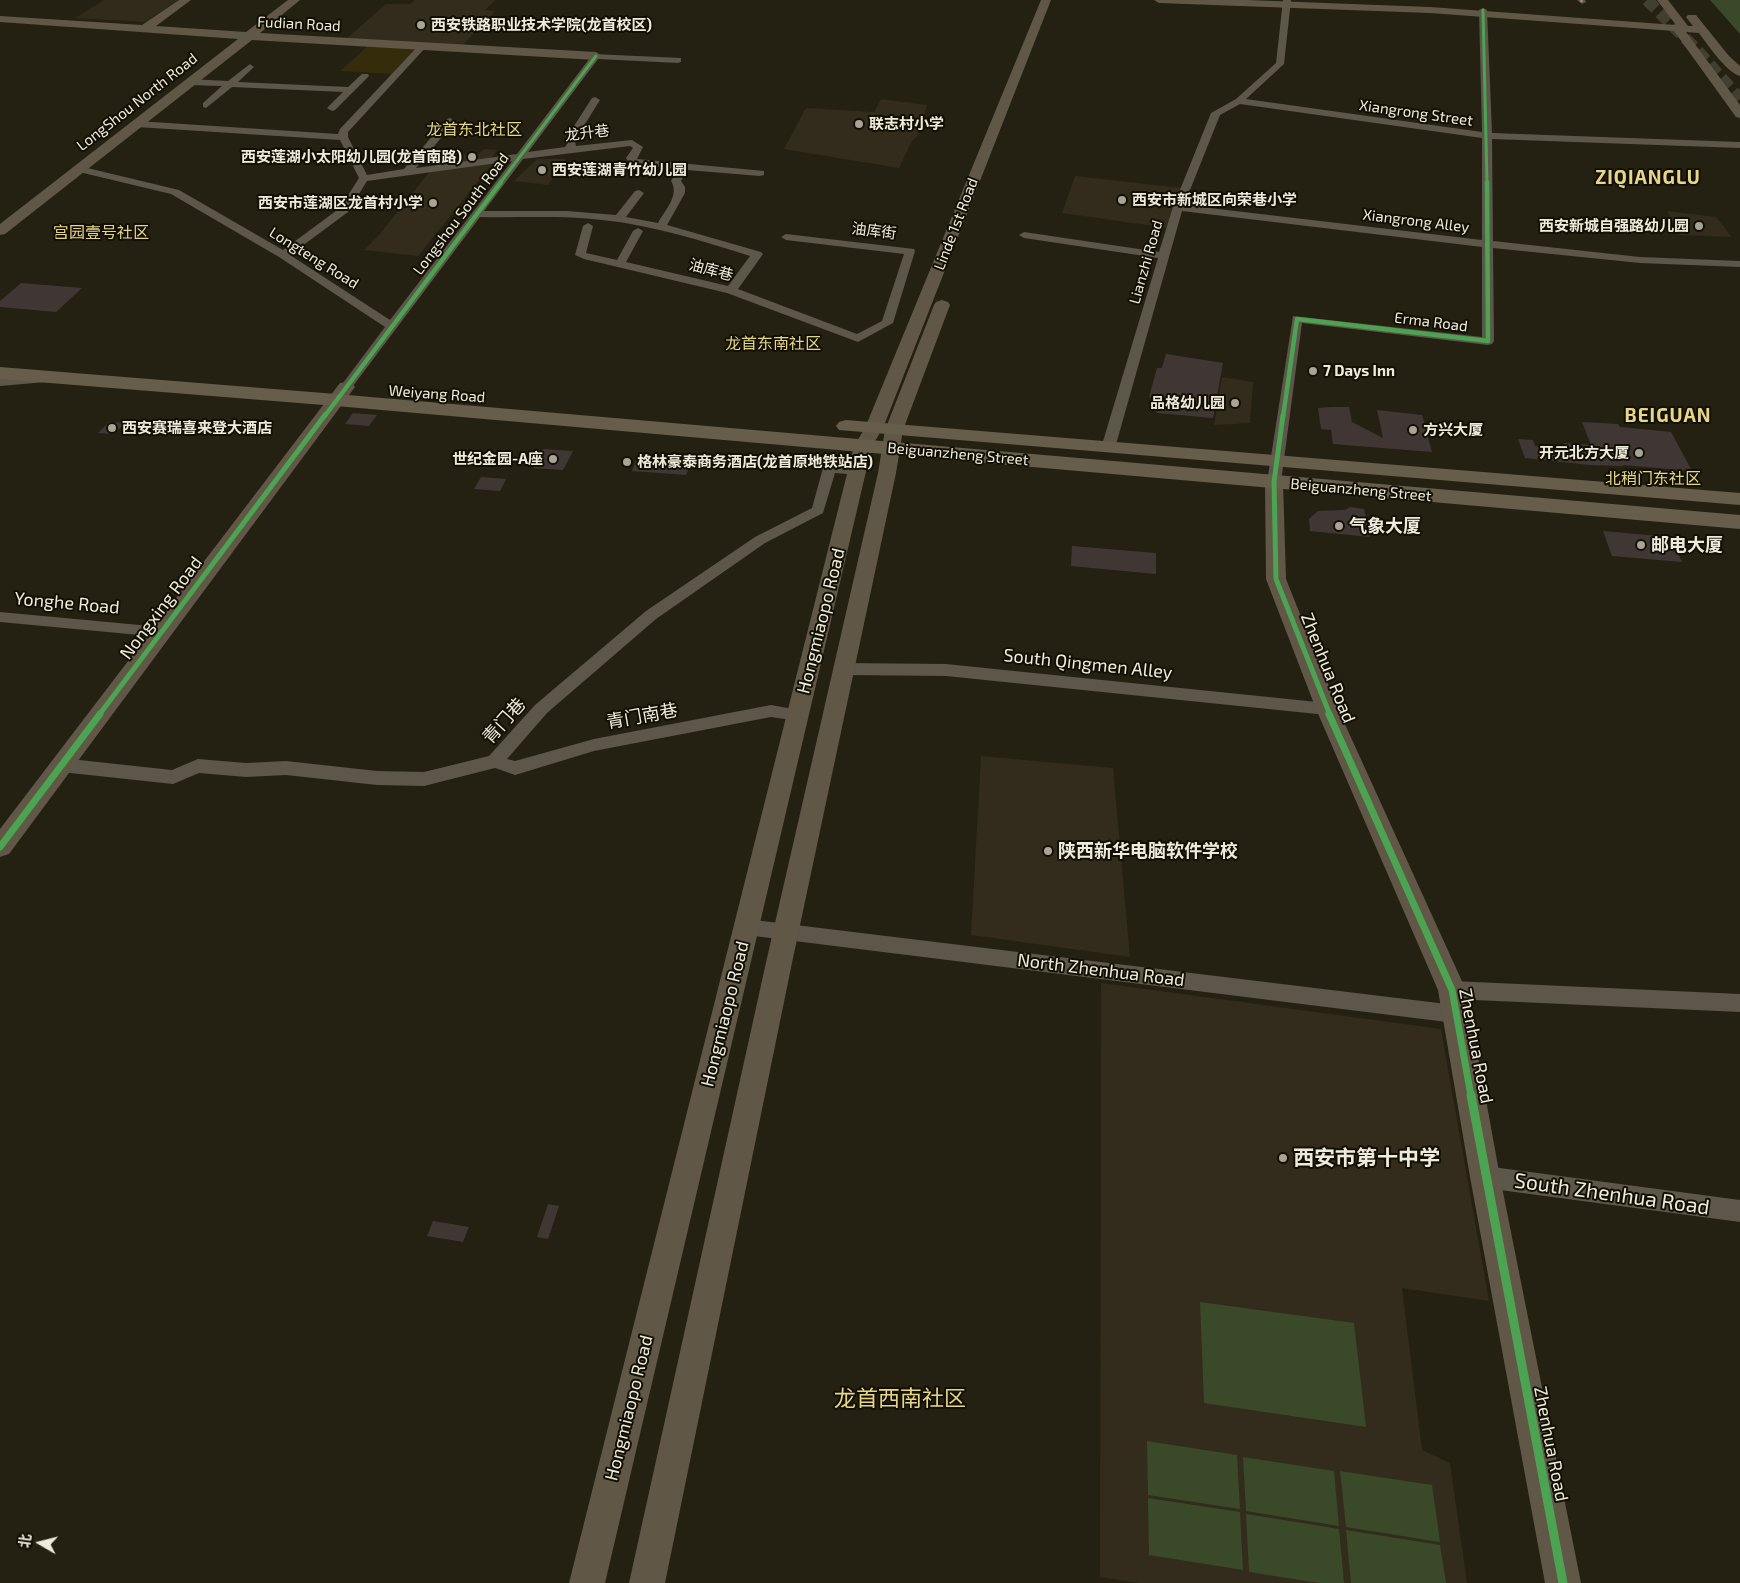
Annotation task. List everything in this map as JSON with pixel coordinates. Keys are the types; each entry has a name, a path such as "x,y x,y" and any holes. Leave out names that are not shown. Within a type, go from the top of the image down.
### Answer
{"main road":[{"path":"143,30 186,0"},
{"name":"LongShou North Road","path":"0,231 294,0"},
{"name":"Linde 1st Road","path":"865,448 1046,0"},
{"path":"999,155 1058,0"},
{"path":"1159,0 1287,2"},
{"path":"1231,0 1483,12 1700,28"},
{"path":"1662,0 1740,114"},
{"path":"1683,7 1724,58 1740,72"},
{"name":"Fudian Road","path":"0,19 143,30 596,56"},
{"name":"Linde 1st Road","path":"893,439 946,295"},
{"name":"Weiyang Road","path":"0,358 865,448"},
{"name":"Weiyang Road","path":"0,373 341,393"},
{"name":"Nongxing Road","path":"0,847 341,393"},
{"name":"Beiguanzheng Street","path":"865,448 893,439 1108,448 1275,472 1740,499"},
{"name":"Beiguanzheng Street","path":"893,439 1275,472 1740,522"},
{"name":"Hongmiaopo Road","path":"647,1583 893,439"},
{"name":"Hongmiaopo Road","path":"587,1583 798,715 865,448"},
{"name":"Zhenhua Road","path":"1275,472 1276,579 1327,709 1453,1002 1562,1583"}],"street":[{"name":"Lianzhi Road","path":"1108,448 1178,207 1216,113 1239,101 1280,64 1287,2"},
{"name":"Erma Road","path":"1275,472 1297,319 1488,341 1488,136 1483,12"},
{"path":"283,255 344,210 364,178 342,137 343,131 423,46"},
{"path":"596,56 678,60"},
{"name":"Longshou South Road","path":"341,393 596,56"},
{"path":"206,105 250,67"},
{"path":"332,108 365,76"},
{"path":"189,82 349,90"},
{"path":"568,150 572,144 570,140 578,125 595,100"},
{"name":"Xiangrong Street","path":"1239,101 1488,136 1740,145"},
{"path":"408,172 450,121"},
{"path":"137,124 342,137"},
{"path":"602,145 607,136"},
{"name":"龙升巷","path":"364,178 602,145 632,143 638,147 631,158 633,162 760,173"},
{"path":"661,226 680,193 680,187 676,181 684,167"},
{"name":"Longteng Road","path":"79,168 175,192 283,255 391,326"},
{"path":"619,218 639,193"},
{"name":"Xiangrong Alley","path":"1178,207 1487,244 1640,260 1740,264"},
{"path":"476,214 574,215 619,218 661,226 757,254 731,290"},
{"name":"油库巷","path":"588,226 581,254 731,290 858,338"},
{"path":"620,264 638,231"},
{"path":"1024,235 1163,256"},
{"name":"油库街","path":"786,236 910,251 887,323 858,338"},
{"path":"0,382 65,378"},
{"name":"青门巷","path":"61,765 173,777 198,766 246,770 286,768 377,778 424,779 495,761 541,709 652,615 760,540 818,510 830,468 865,448"},
{"name":"Yonghe Road","path":"0,617 161,632"},
{"name":"South Qingmen Alley","path":"844,669 946,670 1327,709"},
{"name":"青门南巷","path":"495,761 515,768 594,745 771,712 798,715"},
{"name":"North Zhenhua Road","path":"746,928 1453,1002 1740,1003"},
{"name":"South Zhenhua Road","path":"1485,1177 1740,1211"}],"shaded area":[{"path":"104,0 178,0 145,22 75,18"},
{"name":"西安铁路职业技术学院(龙首校区)","path":"415,0 495,0 485,10 495,11 462,46 345,40 386,4 410,4"},
{"path":"368,46 421,48 394,74 340,71"},
{"name":"联志村小学","path":"881,99 927,105 918,136 912,141 899,168 784,149 806,108 874,112"},
{"name":"西安莲湖小太阳幼儿园(龙首南路)","path":"484,149 497,150 490,160 448,162 455,154 477,155"},
{"name":"西安莲湖青竹幼儿园","path":"537,159 566,159 548,185 514,181"},
{"name":"西安市莲湖区龙首村小学","path":"494,162 418,256 364,250 379,235 431,170"},
{"name":"西安市新城区向荣巷小学","path":"1075,176 1181,188 1169,228 1062,213"},
{"name":"西安新城自强路幼儿园","path":"1667,211 1716,217 1732,237 1679,235"},
{"name":"品格幼儿园","path":"1222,377 1253,382 1250,423 1214,425"},
{"name":"陕西新华电脑软件学校","path":"981,756 1113,768 1130,957 971,935"},
{"name":"西安市第十中学","path":"1101,983 1441,1029 1489,1301 1402,1288 1422,1450 1450,1463 1467,1583 1138,1583 1100,1577"}],"green space":[{"path":"1710,0 1740,0 1740,34"},
{"path":"1200,1302 1354,1323 1366,1427 1204,1403"},
{"path":"1147,1441 1237,1455 1240,1509 1148,1495"},
{"path":"1243,1457 1334,1471 1339,1526 1246,1511"},
{"path":"1340,1471 1432,1485 1440,1542 1346,1527"},
{"path":"1148,1498 1240,1512 1243,1570 1149,1555"},
{"path":"1246,1514 1339,1529 1344,1583 1319,1583 1249,1572"},
{"path":"1346,1530 1440,1545 1446,1583 1351,1583"}],"building":[{"path":"21,283 82,288 56,312 0,307 0,301"},
{"path":"1166,354 1223,363 1213,418 1157,413 1154,411 1155,398 1149,397 1157,368 1162,368"},
{"name":"方兴大厦","path":"1349,407 1352,422 1383,438 1377,410 1422,415 1432,452 1333,444 1331,430 1321,429 1318,408"},
{"path":"353,413 377,415 369,426 345,424"},
{"name":"西安赛瑞喜来登大酒店","path":"109,422 125,423 114,434 98,433"},
{"name":"开元北方大厦","path":"1582,422 1618,424 1620,427 1671,432 1692,471 1623,465 1589,465 1525,458 1518,439 1533,440 1535,446 1566,448 1564,443 1591,445"},
{"name":"世纪金园-A座","path":"543,449 573,451 563,470 533,468"},
{"path":"637,458 691,463 686,475 632,471"},
{"path":"481,477 506,479 500,491 474,489"},
{"name":"气象大厦","path":"1350,507 1364,509 1370,537 1310,531 1309,519 1318,511 1345,510"},
{"name":"邮电大厦","path":"1603,531 1670,537 1682,562 1612,556"},
{"path":"1072,546 1156,553 1156,574 1071,566"},
{"path":"548,1204 559,1206 548,1239 537,1237"},
{"path":"433,1221 469,1227 463,1242 427,1236"}],"tunnel":[{"path":"1647,0 1695,48 1740,99"}],"cycle path":[{"path":"1483,10 1487,136 1488,341 1297,319 1274,482 1276,579 1327,709 1452,990 1485,1177 1563,1583"},
{"path":"0,847 596,56"}],"place":[{"name":"西安铁路职业技术学院(龙首校区)","path":"421,25"},
{"name":"联志村小学","path":"859,124"},
{"name":"西安莲湖小太阳幼儿园(龙首南路)","path":"472,157"},
{"name":"西安莲湖青竹幼儿园","path":"542,170"},
{"name":"西安市新城区向荣巷小学","path":"1122,200"},
{"name":"西安市莲湖区龙首村小学","path":"433,203"},
{"name":"西安新城自强路幼儿园","path":"1699,226"},
{"name":"7 Days Inn","path":"1313,371"},
{"name":"品格幼儿园","path":"1235,403"},
{"name":"西安赛瑞喜来登大酒店","path":"112,428"},
{"name":"方兴大厦","path":"1413,430"},
{"name":"开元北方大厦","path":"1639,453"},
{"name":"世纪金园-A座","path":"553,459"},
{"name":"格林豪泰商务酒店(龙首原地铁站店)","path":"627,462"},
{"name":"气象大厦","path":"1339,526"},
{"name":"邮电大厦","path":"1641,545"},
{"name":"陕西新华电脑软件学校","path":"1048,851"},
{"name":"西安市第十中学","path":"1283,1158"}],"district":[{"name":"龙首东北社区","path":"474,130"},
{"name":"ZIQIANGLU","path":"1648,178"},
{"name":"宫园壹号社区","path":"101,233"},
{"name":"龙首东南社区","path":"773,344"},
{"name":"BEIGUAN","path":"1668,416"},
{"name":"北稍门东社区","path":"1653,479"},
{"name":"龙首西南社区","path":"900,1399"}]}
